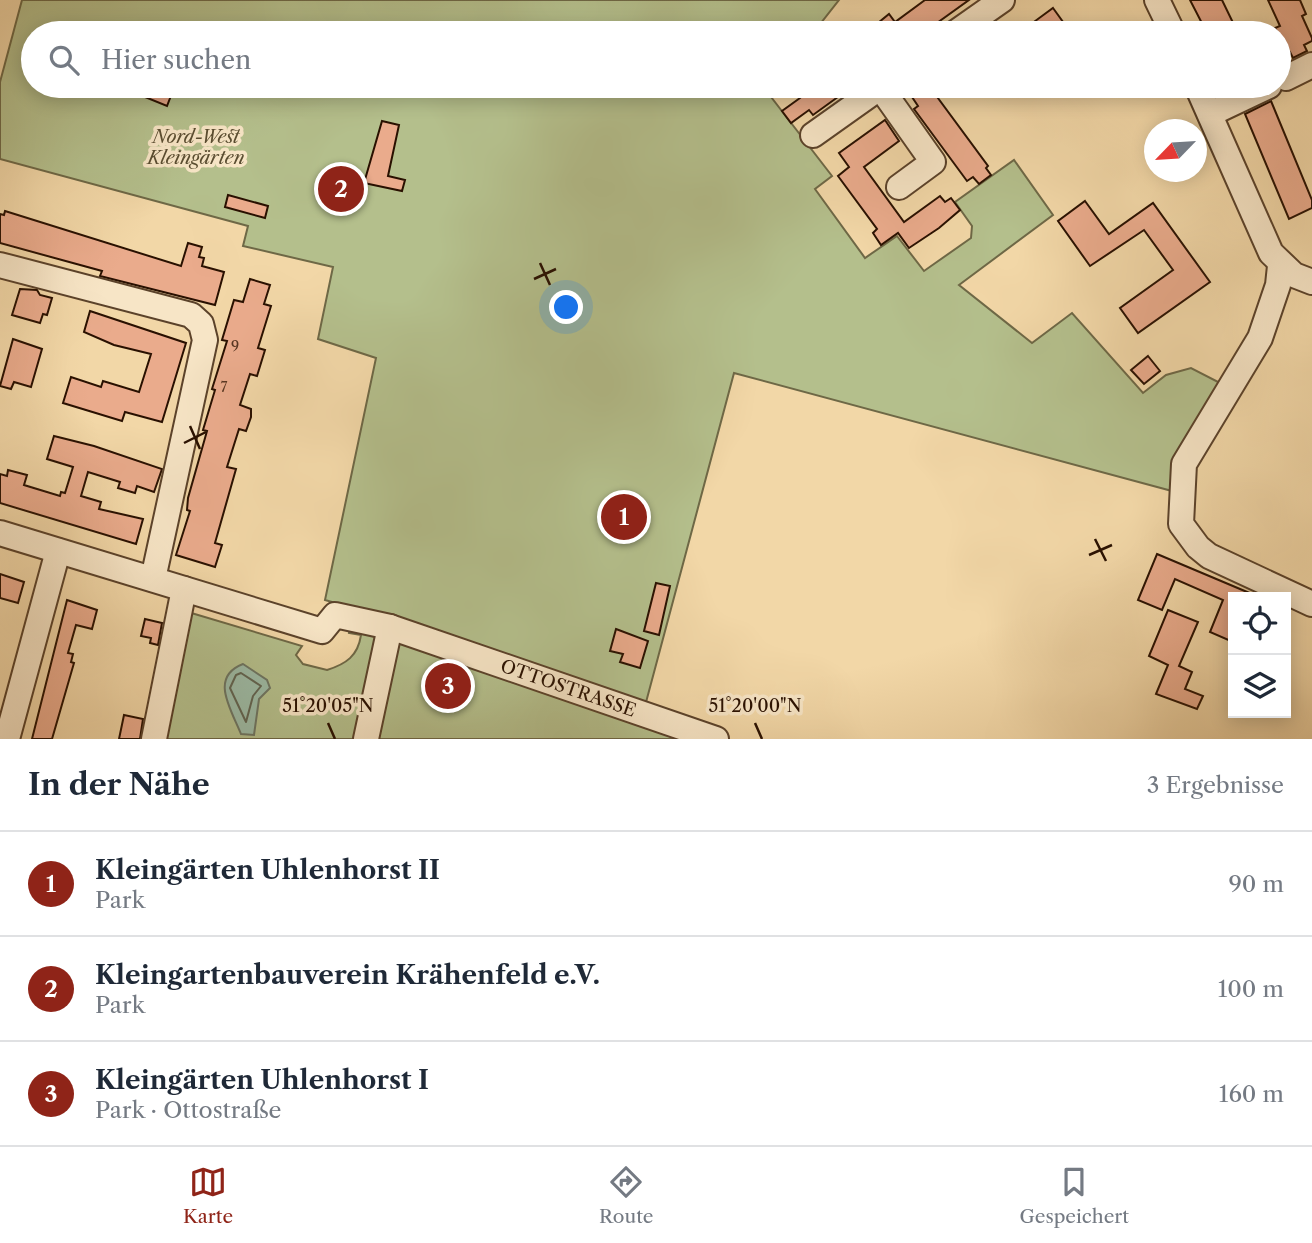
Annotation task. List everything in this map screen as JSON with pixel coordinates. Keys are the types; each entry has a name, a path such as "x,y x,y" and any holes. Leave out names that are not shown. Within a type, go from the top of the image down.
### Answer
{"street":[{"path":"972,21 1002,0"},
{"path":"1157,0 1167,21"},
{"path":"1291,71 1312,53"},
{"path":"813,135 864,98"},
{"path":"889,98 933,162 899,187"},
{"path":"1203,98 1260,231 1280,265 1312,282"},
{"path":"1210,114 1243,98"},
{"path":"0,265 191,315 201,324 205,340 153,579"},
{"path":"1280,265 1278,285 1260,338 1184,464 1181,524 1198,547 1209,556 1312,604"},
{"name":"OTTOSTRASSE","path":"0,533 322,631 335,615 390,627 716,739"},
{"path":"7,739 58,551"},
{"path":"153,739 184,589"},
{"path":"366,739 390,627"}],"green space":[{"name":"Nord-West Kleingärten","path":"22,0 839,0 822,21 21,21 21,98 772,98 832,176 815,189 865,258 897,236 924,271 971,238 972,226 955,202 1014,160 1053,215 959,285 1032,343 1072,313 1143,393 1166,375 1191,368 1224,385 1172,491 734,373 645,706 381,616 325,600 376,358 318,339 333,267 243,246 248,226 0,159 0,82"},
{"path":"188,612 302,646 296,655 303,664 327,670 340,665 354,654 361,635 349,633 350,627 693,739 161,739"}],"water":[{"path":"243,664 267,680 270,688 259,699 254,735 241,734 226,694 227,677"}],"building":[{"path":"925,0 969,0 940,21 896,21"},
{"path":"1190,0 1222,0 1232,21 1201,21"},
{"path":"1268,0 1300,0 1306,14 1302,16 1312,38 1312,41 1304,45 1307,51 1293,58 1291,21 1278,21"},
{"path":"1053,8 1062,21 1035,21"},
{"path":"889,14 894,21 880,21"},
{"path":"147,98 170,98 167,106"},
{"path":"800,98 836,98 813,115 809,110 791,123 782,111"},
{"path":"913,98 938,98 988,166 986,168 991,175 979,184 973,177 967,181 914,109 918,106"},
{"path":"1271,101 1312,200 1312,208 1289,219 1245,114"},
{"path":"885,120 899,141 864,167 904,222 940,196 945,202 951,198 960,210 909,248 898,233 881,245 873,233 877,229 838,176 849,167 839,153"},
{"path":"382,121 399,125 388,176 405,180 402,191 364,183"},
{"path":"228,195 268,206 265,218 225,207"},
{"path":"1085,201 1109,234 1153,203 1210,282 1138,333 1120,308 1173,270 1144,230 1090,266 1058,221"},
{"path":"5,211 181,266 188,243 202,247 199,257 204,258 202,266 224,272 215,305 100,276 102,271 0,243 0,214 4,215"},
{"path":"250,279 270,285 264,304 271,306 258,348 265,350 257,376 250,374 240,405 251,409 251,417 246,431 239,429 227,467 236,469 215,543 222,545 215,567 176,555 190,511 187,510 188,498 207,431 203,430 215,390 212,389 227,341 222,340 234,300 243,302"},
{"path":"20,289 37,290 40,295 52,298 47,315 43,314 40,323 12,315"},
{"path":"90,311 186,343 162,422 125,412 122,421 63,403 71,377 101,387 103,381 139,392 151,354 114,345 84,332"},
{"path":"13,339 42,349 31,387 14,382 11,389 0,386"},
{"path":"1148,356 1160,371 1144,384 1131,370"},
{"path":"54,436 94,446 162,469 154,492 137,486 135,493 118,488 120,482 88,472 81,496 101,502 99,509 143,519 136,544 0,503 0,474 7,476 8,470 27,475 24,485 60,496 61,492 65,493 73,467 47,459"},
{"path":"1157,554 1247,592 1228,592 1228,640 1210,632 1223,600 1175,579 1162,610 1138,600"},
{"path":"0,574 24,582 18,603 0,598"},
{"path":"656,583 670,586 659,635 644,631"},
{"path":"67,600 97,610 92,629 76,625 68,653 73,654 71,662 74,663 52,739 32,739"},
{"path":"1168,610 1198,622 1179,666 1192,672 1185,689 1203,696 1197,709 1156,694 1168,665 1149,656"},
{"path":"145,619 162,623 158,645 150,643 151,638 141,636"},
{"path":"616,629 648,641 640,668 620,662 623,654 610,651"},
{"path":"124,715 143,719 140,739 119,739"}],"place":[{"name":"Kleingartenbauverein Krähenfeld e.V.","path":"341,189"},
{"name":"Kleingärten Uhlenhorst II","path":"624,517"},
{"name":"Kleingärten Uhlenhorst I","path":"448,686"}]}
